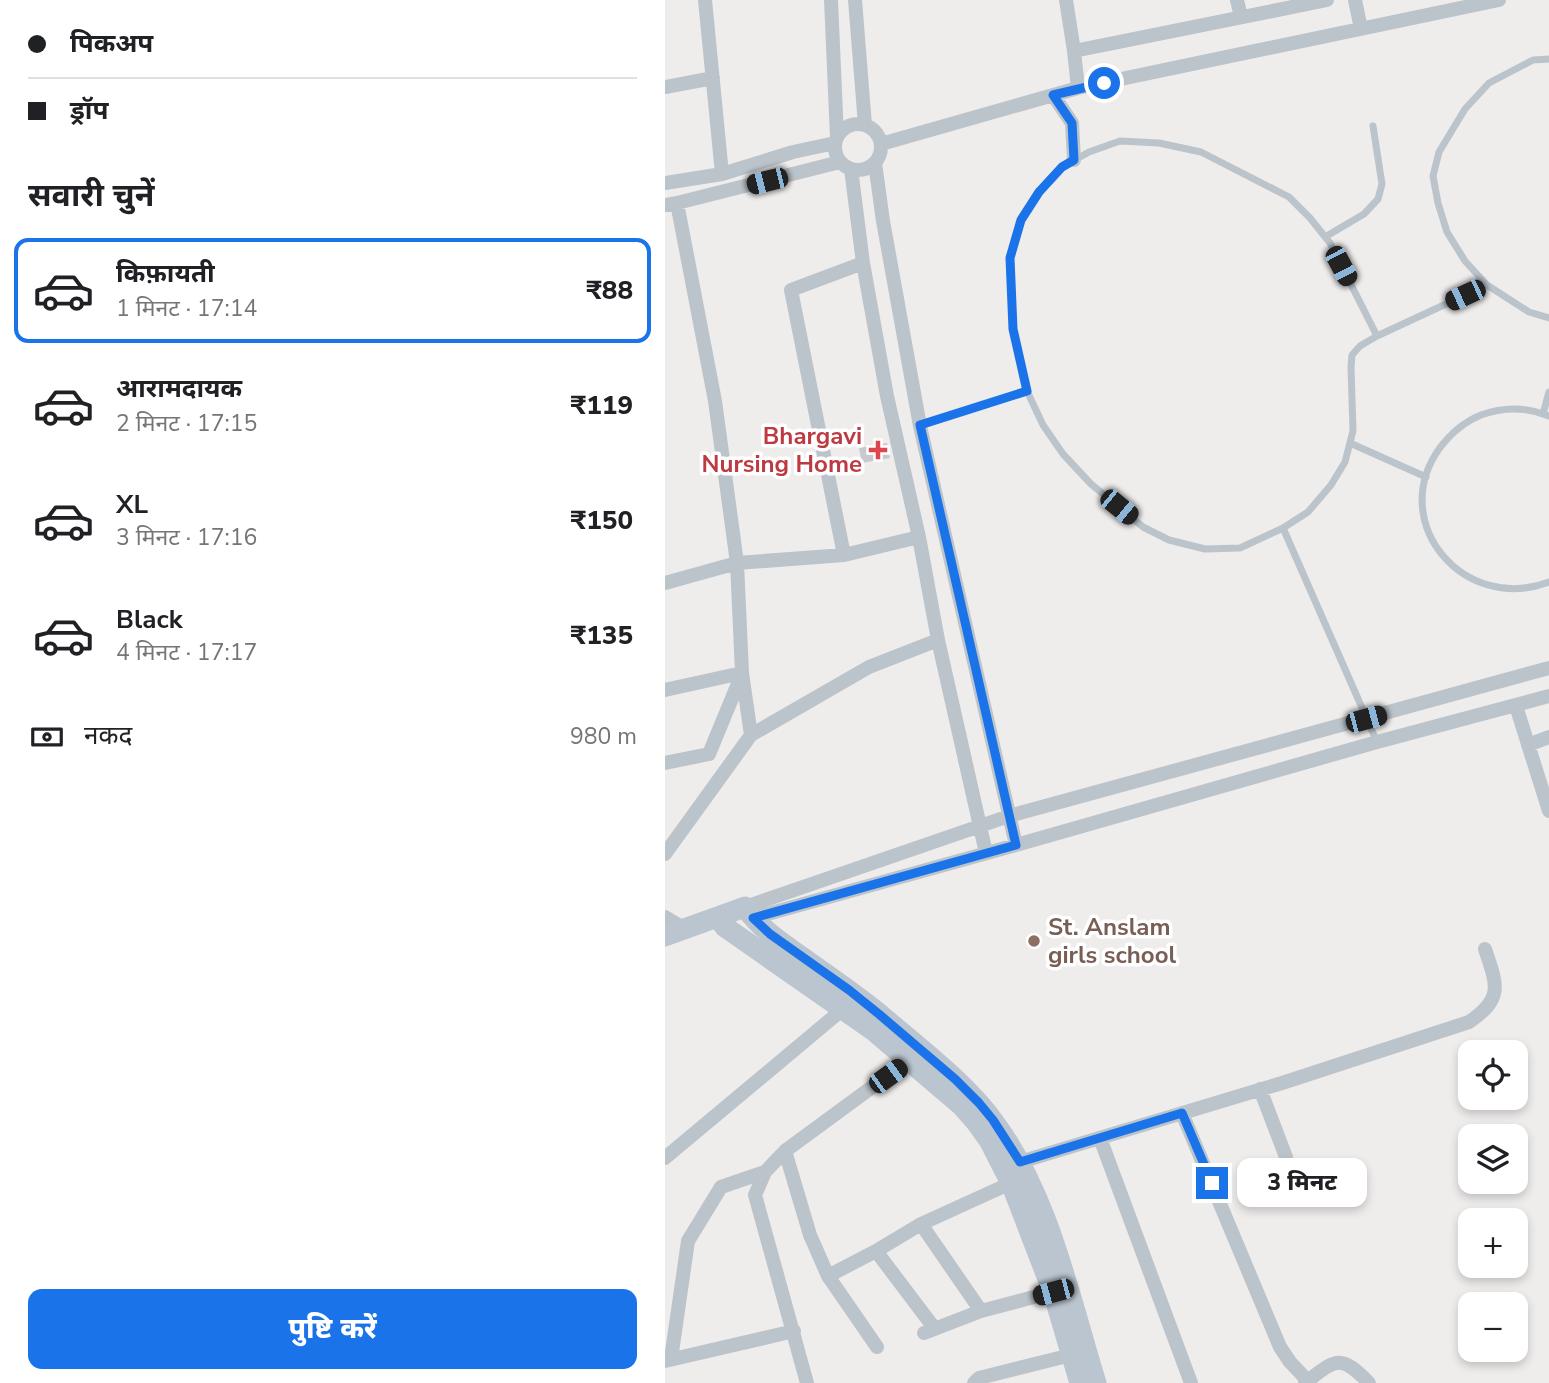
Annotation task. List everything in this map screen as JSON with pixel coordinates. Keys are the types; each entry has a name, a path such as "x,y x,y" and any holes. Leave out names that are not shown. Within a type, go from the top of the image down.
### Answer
{"street":[{"path":"705,0 722,174"},
{"path":"831,0 835,150 846,166 887,396 986,853"},
{"path":"855,0 865,125"},
{"path":"1066,0 1078,88"},
{"path":"1237,0 1241,17"},
{"path":"1075,51 1328,0"},
{"path":"1355,0 1361,29"},
{"path":"881,144 1078,88 1499,0"},
{"path":"665,87 713,78"},
{"path":"1053,95 1072,123 1074,160"},
{"path":"665,183 722,174 836,140 846,127 852,125 865,125 876,132 881,144 881,151 875,163 864,170 846,166 671,204 715,401 737,563 742,673 751,735"},
{"path":"875,163 920,425 1016,845"},
{"path":"844,555 791,290 863,263"},
{"path":"665,583 737,563 844,555 919,537"},
{"path":"665,854 751,735 869,667 938,640"},
{"path":"665,948 721,922 1009,816 1549,668"},
{"path":"665,690 742,673"},
{"path":"665,763 709,754 742,673"},
{"path":"749,912 1016,845 1549,696"},
{"path":"1516,706 1549,811"},
{"path":"1528,745 1549,737"},
{"path":"749,912 770,934 849,990 976,1122 989,1140 1011,1183 1053,1292 1079,1353 1096,1383"},
{"path":"665,917 675,932 721,922 979,1103 1020,1162 1062,1266 1079,1353 1080,1383"},
{"path":"1020,1162 1469,1022 1484,1012 1492,1002 1495,990 1495,977 1485,949"},
{"path":"665,1158 843,1009"},
{"path":"807,1383 755,1195 765,1172 785,1151 915,1056"},
{"path":"1260,1089 1286,1157"},
{"path":"1182,1113 1280,1347 1290,1362 1307,1382 1323,1369 1341,1362 1346,1363 1369,1383"},
{"path":"1100,1138 1191,1383"},
{"path":"785,1151 810,1236 828,1276 877,1347"},
{"path":"765,1172 722,1187 688,1241 668,1360 793,1331"},
{"path":"828,1276 921,1224 1011,1183"},
{"path":"921,1224 981,1311"},
{"path":"876,1251 930,1331 981,1311 1053,1292"},
{"path":"974,1383 979,1378 1079,1353"}],"lane":[{"path":"1549,59 1534,60 1489,83 1465,109 1439,152 1433,176 1447,232 1465,261 1487,285 1529,312 1549,318"},
{"path":"1325,237 1364,214 1378,199 1382,184 1373,126"},
{"path":"1377,336 1325,237 1289,197 1201,152 1159,143 1120,141 1089,152 1062,167 1039,192 1021,220 1010,258 1013,329 1027,391 1043,425 1063,454 1091,484 1143,527 1169,540 1205,549 1240,548 1283,528 1308,512 1331,485 1345,462 1353,431 1352,355 1360,346 1377,336 1487,285"},
{"path":"920,425 1027,391"},
{"path":"1549,393 1546,415 1529,410 1502,410 1489,412 1465,424 1436,452 1423,491 1423,504 1434,542 1450,564 1472,580 1498,588 1525,589 1549,582"},
{"path":"1350,443 1426,477"},
{"path":"1283,528 1377,742"}],"building":[{"path":"887,443 890,458 862,463 859,448"}],"place":[{"name":"Bhargavi Nursing Home","path":"878,450"},
{"name":"St. Anslam girls school","path":"1034,941"}],"route":[{"path":"1104,83 1053,95 1072,123 1074,160 1062,167 1039,192 1021,220 1010,258 1013,329 1027,391 920,425 1016,845 753,918 762,928 849,990 955,1079 993,1120 1020,1162 1182,1113 1212,1183"}]}
